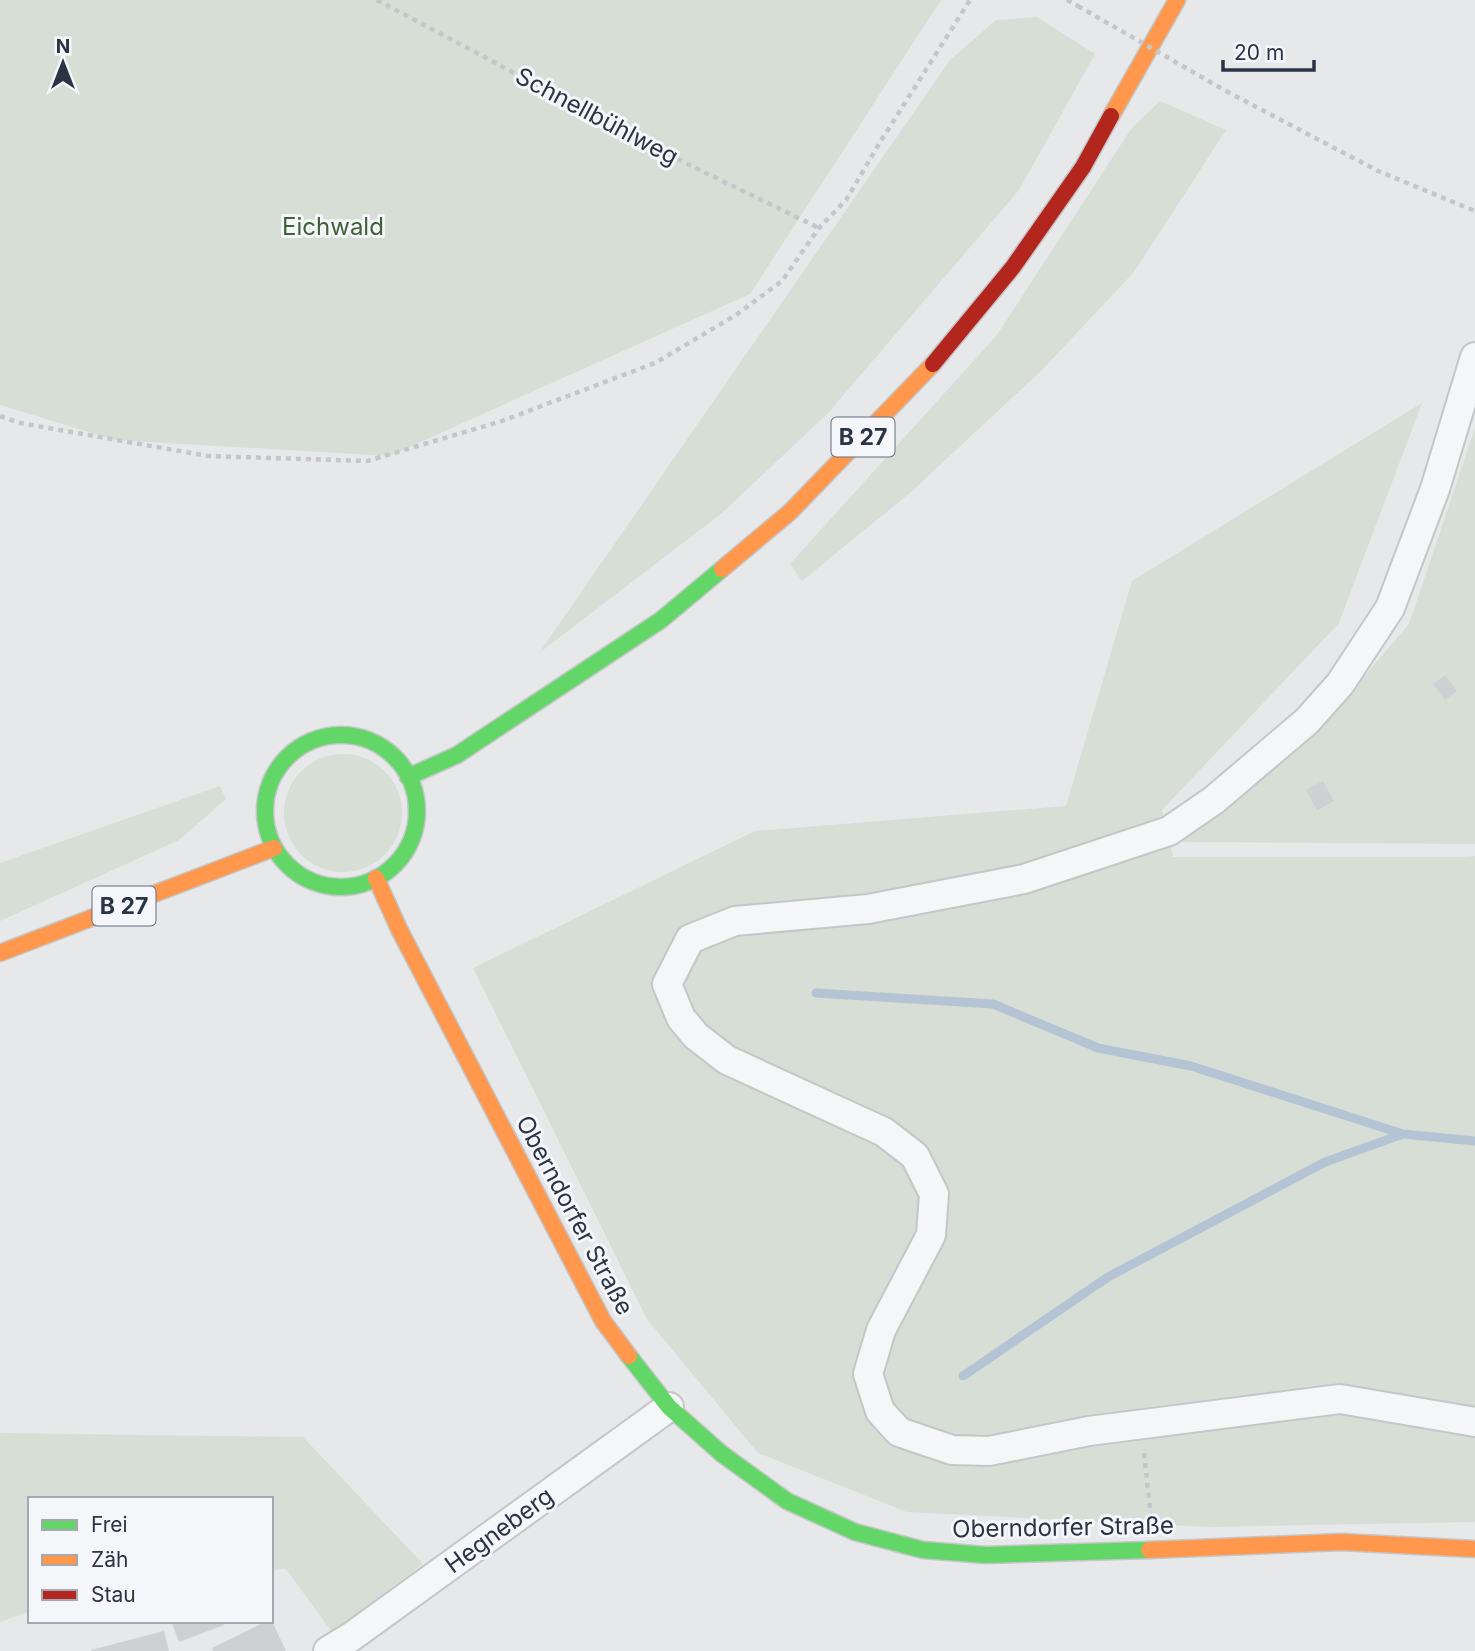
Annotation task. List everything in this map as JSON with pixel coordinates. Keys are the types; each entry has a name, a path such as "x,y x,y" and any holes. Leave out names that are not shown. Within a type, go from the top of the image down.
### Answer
{"main road":[{"name":"B 27","path":"408,776 457,755 661,620 790,512 929,368 1013,267 1083,167 1177,0"},
{"path":"328,736 352,736 375,743 395,757 408,776 415,795 417,815 413,834 405,852 392,867 376,878 358,885 338,887 319,884 293,870 274,848 266,825 265,801 272,778 286,758 305,744 328,736"},
{"name":"B 27","path":"0,953 274,848"},
{"name":"Oberndorfer Straße","path":"376,878 399,929 603,1321 669,1407 722,1454 787,1501 855,1532 923,1550 986,1555 1341,1542 1475,1549"}],"street":[{"path":"1475,357 1435,489 1390,608 1340,684 1307,722 1213,800 1169,831 1024,879 869,909 735,921 690,939 667,984 681,1018 696,1036 727,1060 884,1132 915,1156 934,1194 931,1235 881,1330 868,1374 880,1411 899,1432 952,1450 989,1451 1089,1431 1340,1399 1475,1422"},
{"name":"Hegneberg","path":"328,1651 669,1407"}],"path":[{"name":"Schnellbühlweg","path":"377,0 665,153 820,228"},
{"path":"0,416 20,423 208,456 367,461 502,421 655,363 736,315 782,281 820,228 846,200 971,0"},
{"path":"1068,0 1226,91 1378,171 1475,211"},
{"path":"1140,1424 1155,1550"}],"green space":[{"name":"Eichwald","path":"0,0 941,0 750,294 389,456 115,440 0,405"},
{"path":"1037,17 1095,54 1019,190 828,413 722,513 539,653 950,60 996,20"},
{"path":"1160,101 1226,130 1134,272 1042,370 911,492 802,581 790,564 997,335 1131,129"},
{"path":"1422,403 1339,623 1162,810 1173,857 1475,856 1475,1522 1209,1527 907,1512 758,1453 647,1319 473,968 755,831 1066,806 1132,581"},
{"path":"1475,428 1475,844 1182,842 1327,720 1409,624"},
{"path":"343,754 366,758 385,771 398,790 402,813 398,836 385,855 366,868 343,872 320,868 301,855 288,836 284,813 288,790 301,771 320,758"},
{"path":"220,786 226,799 179,840 0,921 0,863"},
{"path":"0,1433 303,1437 423,1564 332,1632 286,1569 273,1570 273,1497 28,1497 28,1612 0,1622"}],"building":[{"path":"1445,675 1457,691 1445,700 1433,684"},
{"path":"1323,781 1334,801 1317,810 1306,790"},
{"path":"172,1623 224,1623 224,1625 179,1642"},
{"path":"263,1623 273,1623 286,1651 213,1651 212,1648"},
{"path":"164,1631 169,1651 91,1651 91,1650"}],"waterway":[{"path":"816,993 993,1004 1098,1048 1191,1066 1403,1134 1475,1141"},
{"path":"963,1376 1108,1277 1325,1162 1403,1134"}],"traffic: fast":[{"path":"408,777 457,755 661,620 722,569"},
{"path":"341,735 370,741 394,758 411,782 417,811 411,840 394,864 370,881 341,887 312,881 288,864 271,840 265,811 271,782 288,758 312,741 341,735"},
{"path":"629,1356 669,1407 722,1454 787,1501 855,1532 923,1550 986,1555 1149,1550"}],"traffic: slow":[{"path":"1111,116 1177,0"},
{"path":"722,569 790,512 933,364"},
{"path":"0,953 274,848"},
{"path":"376,878 399,929 603,1321 629,1356"},
{"path":"1149,1550 1341,1542 1475,1549"}],"traffic: jam":[{"path":"933,364 1013,267 1083,167 1111,116"}]}
